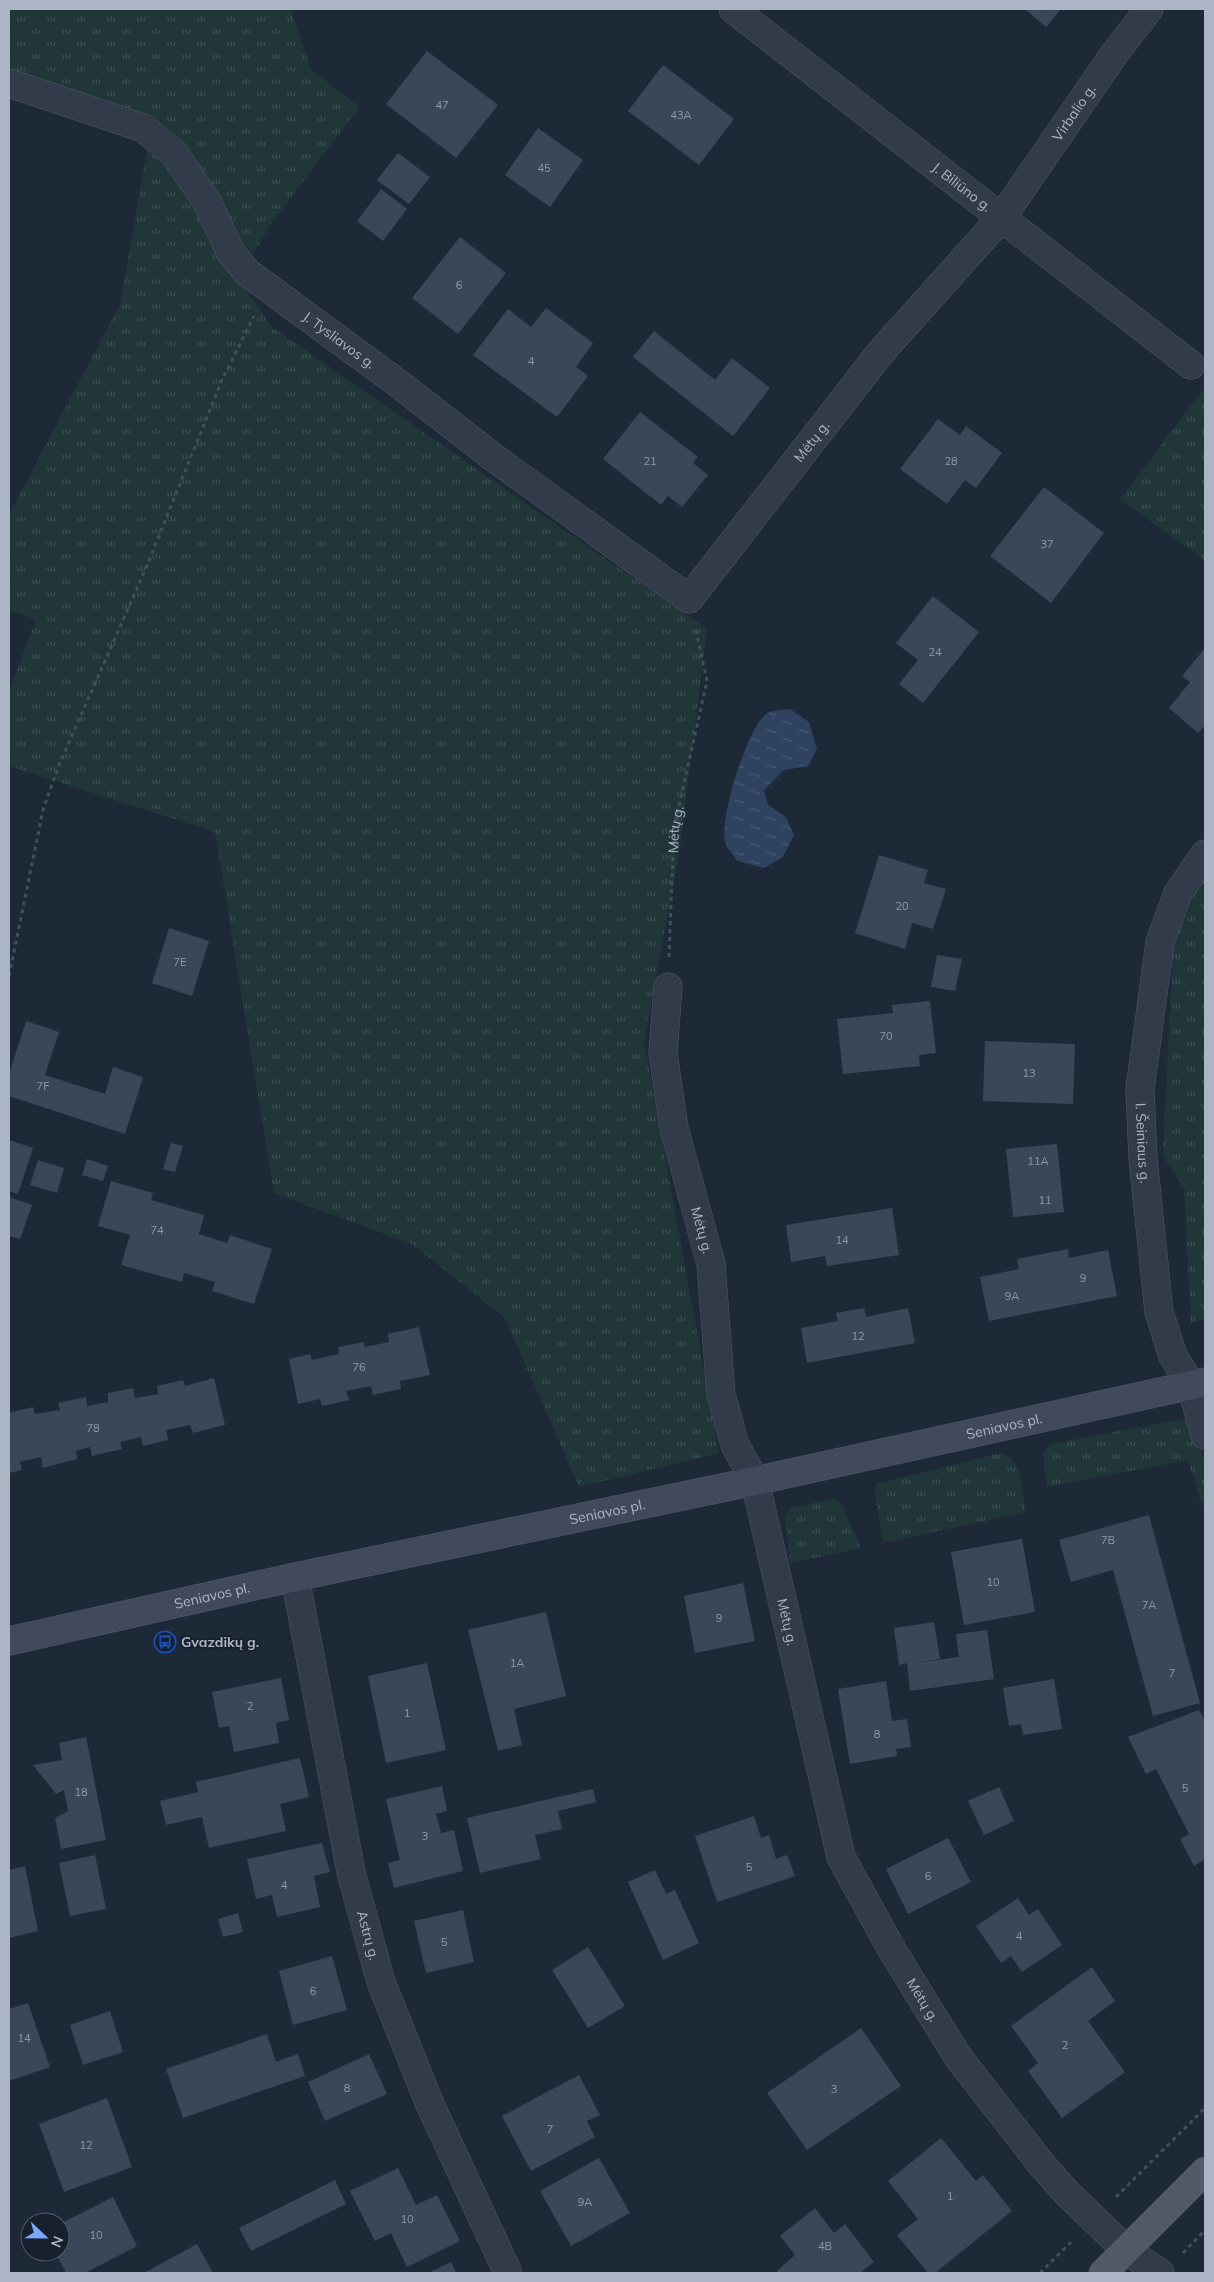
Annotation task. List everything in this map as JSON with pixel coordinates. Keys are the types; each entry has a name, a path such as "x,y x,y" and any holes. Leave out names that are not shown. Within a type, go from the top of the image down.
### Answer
{"main road":[{"name":"Seniavos pl.","path":"9,1641 295,1577 755,1482 1198,1383"},
{"path":"1103,2273 1205,2171"}],"street":[{"name":"J. Biliūno g.","path":"733,9 1191,365"},
{"name":"Virbalio g.","path":"1002,217 1115,52 1149,9"},
{"name":"J. Tysliavos g.","path":"9,83 143,128 174,153 207,202 231,253 248,273 399,384 493,457 689,599"},
{"name":"Mėtų g.","path":"689,599 881,352 1002,217"},
{"name":"I. Šeiniaus g.","path":"1205,854 1178,893 1160,942 1140,1089 1143,1159 1160,1312 1173,1356 1198,1383 1205,1435"},
{"name":"Mėtų g.","path":"668,987 663,1053 674,1128 711,1264 721,1394 735,1445 755,1482 841,1857 892,1950 958,2057 1042,2165 1094,2220 1126,2250 1160,2273"},
{"name":"Astrų g.","path":"295,1577 350,1867 381,1982 429,2102 508,2273"}],"path":[{"path":"9,976 43,810 59,765 146,568 222,380 268,288"},
{"name":"Mėtų g.","path":"668,987 674,828 707,681 689,599"},
{"path":"1040,2273 1205,2108"}],"green space":[{"path":"9,9 290,9 311,69 359,107 272,223 238,278 272,327 707,629 679,854 644,1041 719,1453 579,1487 505,1318 412,1244 274,1193 215,832 9,766 9,692 36,619 9,610 9,515 120,304 153,118 9,68"},
{"path":"1205,387 1205,561 1120,499"},
{"path":"1205,875 1205,1319 1191,1323 1184,1188 1163,1156 1173,943 1200,881"},
{"path":"1184,1419 1192,1422 1204,1464 1206,1485 1202,1505 1188,1460 1047,1487 1043,1454 1050,1444"},
{"path":"997,1454 1009,1457 1015,1463 1022,1484 1026,1512 883,1543 875,1495 876,1484"},
{"path":"835,1498 842,1505 861,1548 790,1563 785,1516 791,1508"}],"water":[{"path":"790,709 809,722 817,749 808,766 784,770 764,790 768,805 786,817 794,835 783,857 764,868 737,861 728,849 724,830 726,814 744,752 760,720 770,712"}],"building":[{"path":"1025,9 1061,9 1046,27"},
{"path":"427,51 498,105 456,158 386,104"},
{"path":"663,65 734,119 699,165 628,111"},
{"path":"538,128 583,160 550,207 505,175"},
{"path":"398,153 430,177 409,204 377,180"},
{"path":"381,189 407,209 383,241 357,221"},
{"path":"460,237 506,273 458,334 412,298"},
{"path":"546,308 593,343 576,367 588,376 557,417 473,355 508,309 531,327"},
{"path":"654,331 715,380 732,358 770,388 733,436 633,357"},
{"path":"640,412 698,457 693,463 708,475 682,507 668,496 661,505 603,459"},
{"path":"938,419 960,435 966,426 1002,453 976,488 965,480 947,504 900,469"},
{"path":"1044,487 1104,533 1051,603 990,556"},
{"path":"933,596 979,632 923,703 899,684 918,660 896,643"},
{"path":"1205,648 1205,725 1198,733 1169,708 1190,682 1182,676"},
{"path":"879,855 928,870 924,883 946,889 933,929 912,923 905,949 855,933"},
{"path":"169,928 209,941 192,996 152,983"},
{"path":"937,955 962,959 955,991 931,987"},
{"path":"930,1001 936,1053 919,1055 920,1066 843,1074 837,1019 893,1013 892,1005"},
{"path":"26,1021 59,1032 45,1075 105,1094 113,1067 143,1077 125,1134 9,1096 9,1074"},
{"path":"985,1041 1075,1044 1073,1104 983,1101"},
{"path":"9,1140 33,1148 18,1194 9,1191"},
{"path":"171,1143 183,1146 175,1172 163,1169"},
{"path":"1057,1144 1064,1212 1013,1217 1006,1149"},
{"path":"87,1159 108,1166 103,1181 82,1175"},
{"path":"38,1160 64,1168 57,1193 30,1185"},
{"path":"111,1181 153,1193 151,1200 204,1215 199,1234 227,1243 230,1235 272,1249 254,1304 212,1291 215,1282 184,1273 182,1282 121,1265 130,1235 98,1226"},
{"path":"9,1197 32,1205 20,1239 9,1236"},
{"path":"892,1208 899,1255 827,1266 825,1256 791,1262 786,1225"},
{"path":"1068,1249 1069,1258 1108,1250 1117,1296 989,1321 980,1277 1019,1269 1017,1259"},
{"path":"864,1308 866,1317 908,1308 915,1343 807,1363 801,1328 838,1321 836,1313"},
{"path":"419,1327 430,1375 400,1381 401,1389 373,1395 371,1386 346,1391 349,1400 322,1406 320,1399 298,1404 289,1359 310,1354 312,1360 339,1354 338,1347 364,1342 365,1347 389,1342 388,1334"},
{"path":"214,1378 225,1425 193,1433 190,1425 166,1430 168,1440 143,1446 141,1437 120,1442 122,1449 92,1456 90,1447 76,1451 77,1459 43,1468 41,1457 20,1462 22,1470 9,1473 9,1413 33,1407 35,1414 60,1410 58,1403 86,1397 87,1406 108,1402 108,1393 133,1388 135,1398 158,1394 157,1386 183,1380 185,1386"},
{"path":"1149,1515 1200,1703 1153,1716 1113,1570 1071,1582 1059,1540"},
{"path":"1022,1539 1035,1612 964,1625 951,1552"},
{"path":"743,1583 755,1641 695,1653 684,1596"},
{"path":"546,1612 566,1696 514,1709 522,1745 498,1751 468,1630"},
{"path":"934,1622 940,1659 916,1663 959,1657 956,1634 987,1630 994,1679 910,1691 907,1663 899,1665 894,1628"},
{"path":"427,1663 446,1750 386,1763 368,1676"},
{"path":"281,1678 289,1720 276,1723 279,1743 234,1752 229,1726 219,1728 212,1692"},
{"path":"1054,1679 1062,1729 1023,1735 1021,1724 1009,1726 1003,1688"},
{"path":"886,1681 892,1721 907,1719 911,1747 896,1749 897,1756 850,1764 838,1689"},
{"path":"1199,1710 1205,1721 1205,1859 1194,1866 1180,1839 1189,1834 1156,1769 1146,1774 1128,1737"},
{"path":"86,1737 106,1840 61,1849 55,1818 68,1811 64,1790 56,1794 33,1765 62,1760 59,1743"},
{"path":"300,1758 309,1797 280,1804 286,1831 209,1848 202,1817 166,1825 160,1801 198,1792 196,1782"},
{"path":"442,1786 447,1811 436,1814 441,1833 454,1830 463,1871 394,1888 388,1863 400,1860 386,1799"},
{"path":"999,1787 1014,1821 984,1835 968,1801"},
{"path":"593,1789 596,1802 558,1811 562,1829 535,1835 541,1859 480,1873 467,1818"},
{"path":"754,1816 761,1838 769,1835 776,1859 787,1855 795,1876 717,1902 695,1836"},
{"path":"948,1838 971,1882 908,1914 886,1869"},
{"path":"322,1843 330,1872 314,1876 320,1907 277,1917 272,1895 256,1899 247,1859"},
{"path":"95,1855 106,1909 70,1916 59,1863"},
{"path":"25,1866 38,1931 9,1938 9,1870"},
{"path":"655,1870 666,1894 675,1890 699,1943 663,1960 628,1882"},
{"path":"1018,1898 1029,1915 1038,1909 1062,1945 1022,1972 1011,1956 1001,1963 976,1926"},
{"path":"463,1910 474,1962 426,1973 414,1921"},
{"path":"238,1913 243,1932 223,1937 218,1919"},
{"path":"588,1947 625,2006 588,2028 552,1970"},
{"path":"332,1956 347,2010 293,2025 279,1971"},
{"path":"1092,1967 1115,2001 1088,2021 1125,2072 1062,2118 1028,2071 1038,2063 1011,2026"},
{"path":"28,2003 50,2067 9,2081 9,2009"},
{"path":"110,2011 123,2052 83,2065 70,2025"},
{"path":"861,2028 901,2086 807,2150 767,2093"},
{"path":"267,2034 276,2062 298,2054 305,2076 183,2118 166,2069"},
{"path":"369,2054 387,2094 325,2121 308,2082"},
{"path":"579,2075 600,2115 587,2121 595,2137 531,2171 502,2116"},
{"path":"107,2098 132,2167 64,2192 39,2124"},
{"path":"941,2138 976,2181 983,2175 1012,2211 935,2273 928,2273 897,2235 918,2219 888,2181"},
{"path":"599,2158 630,2213 571,2246 540,2191"},
{"path":"398,2168 416,2205 437,2195 460,2241 407,2267 391,2233 375,2241 350,2191"},
{"path":"335,2180 346,2204 251,2251 239,2228"},
{"path":"113,2197 137,2246 85,2273 66,2273 60,2262 70,2262 70,2219"},
{"path":"815,2208 834,2233 845,2224 874,2262 860,2273 779,2273 777,2271 795,2255 780,2236"},
{"path":"197,2244 213,2273 144,2273"},
{"path":"451,2262 456,2273 428,2273"}],"place":[{"name":"Gvazdikų g.","path":"165,1642"}]}
